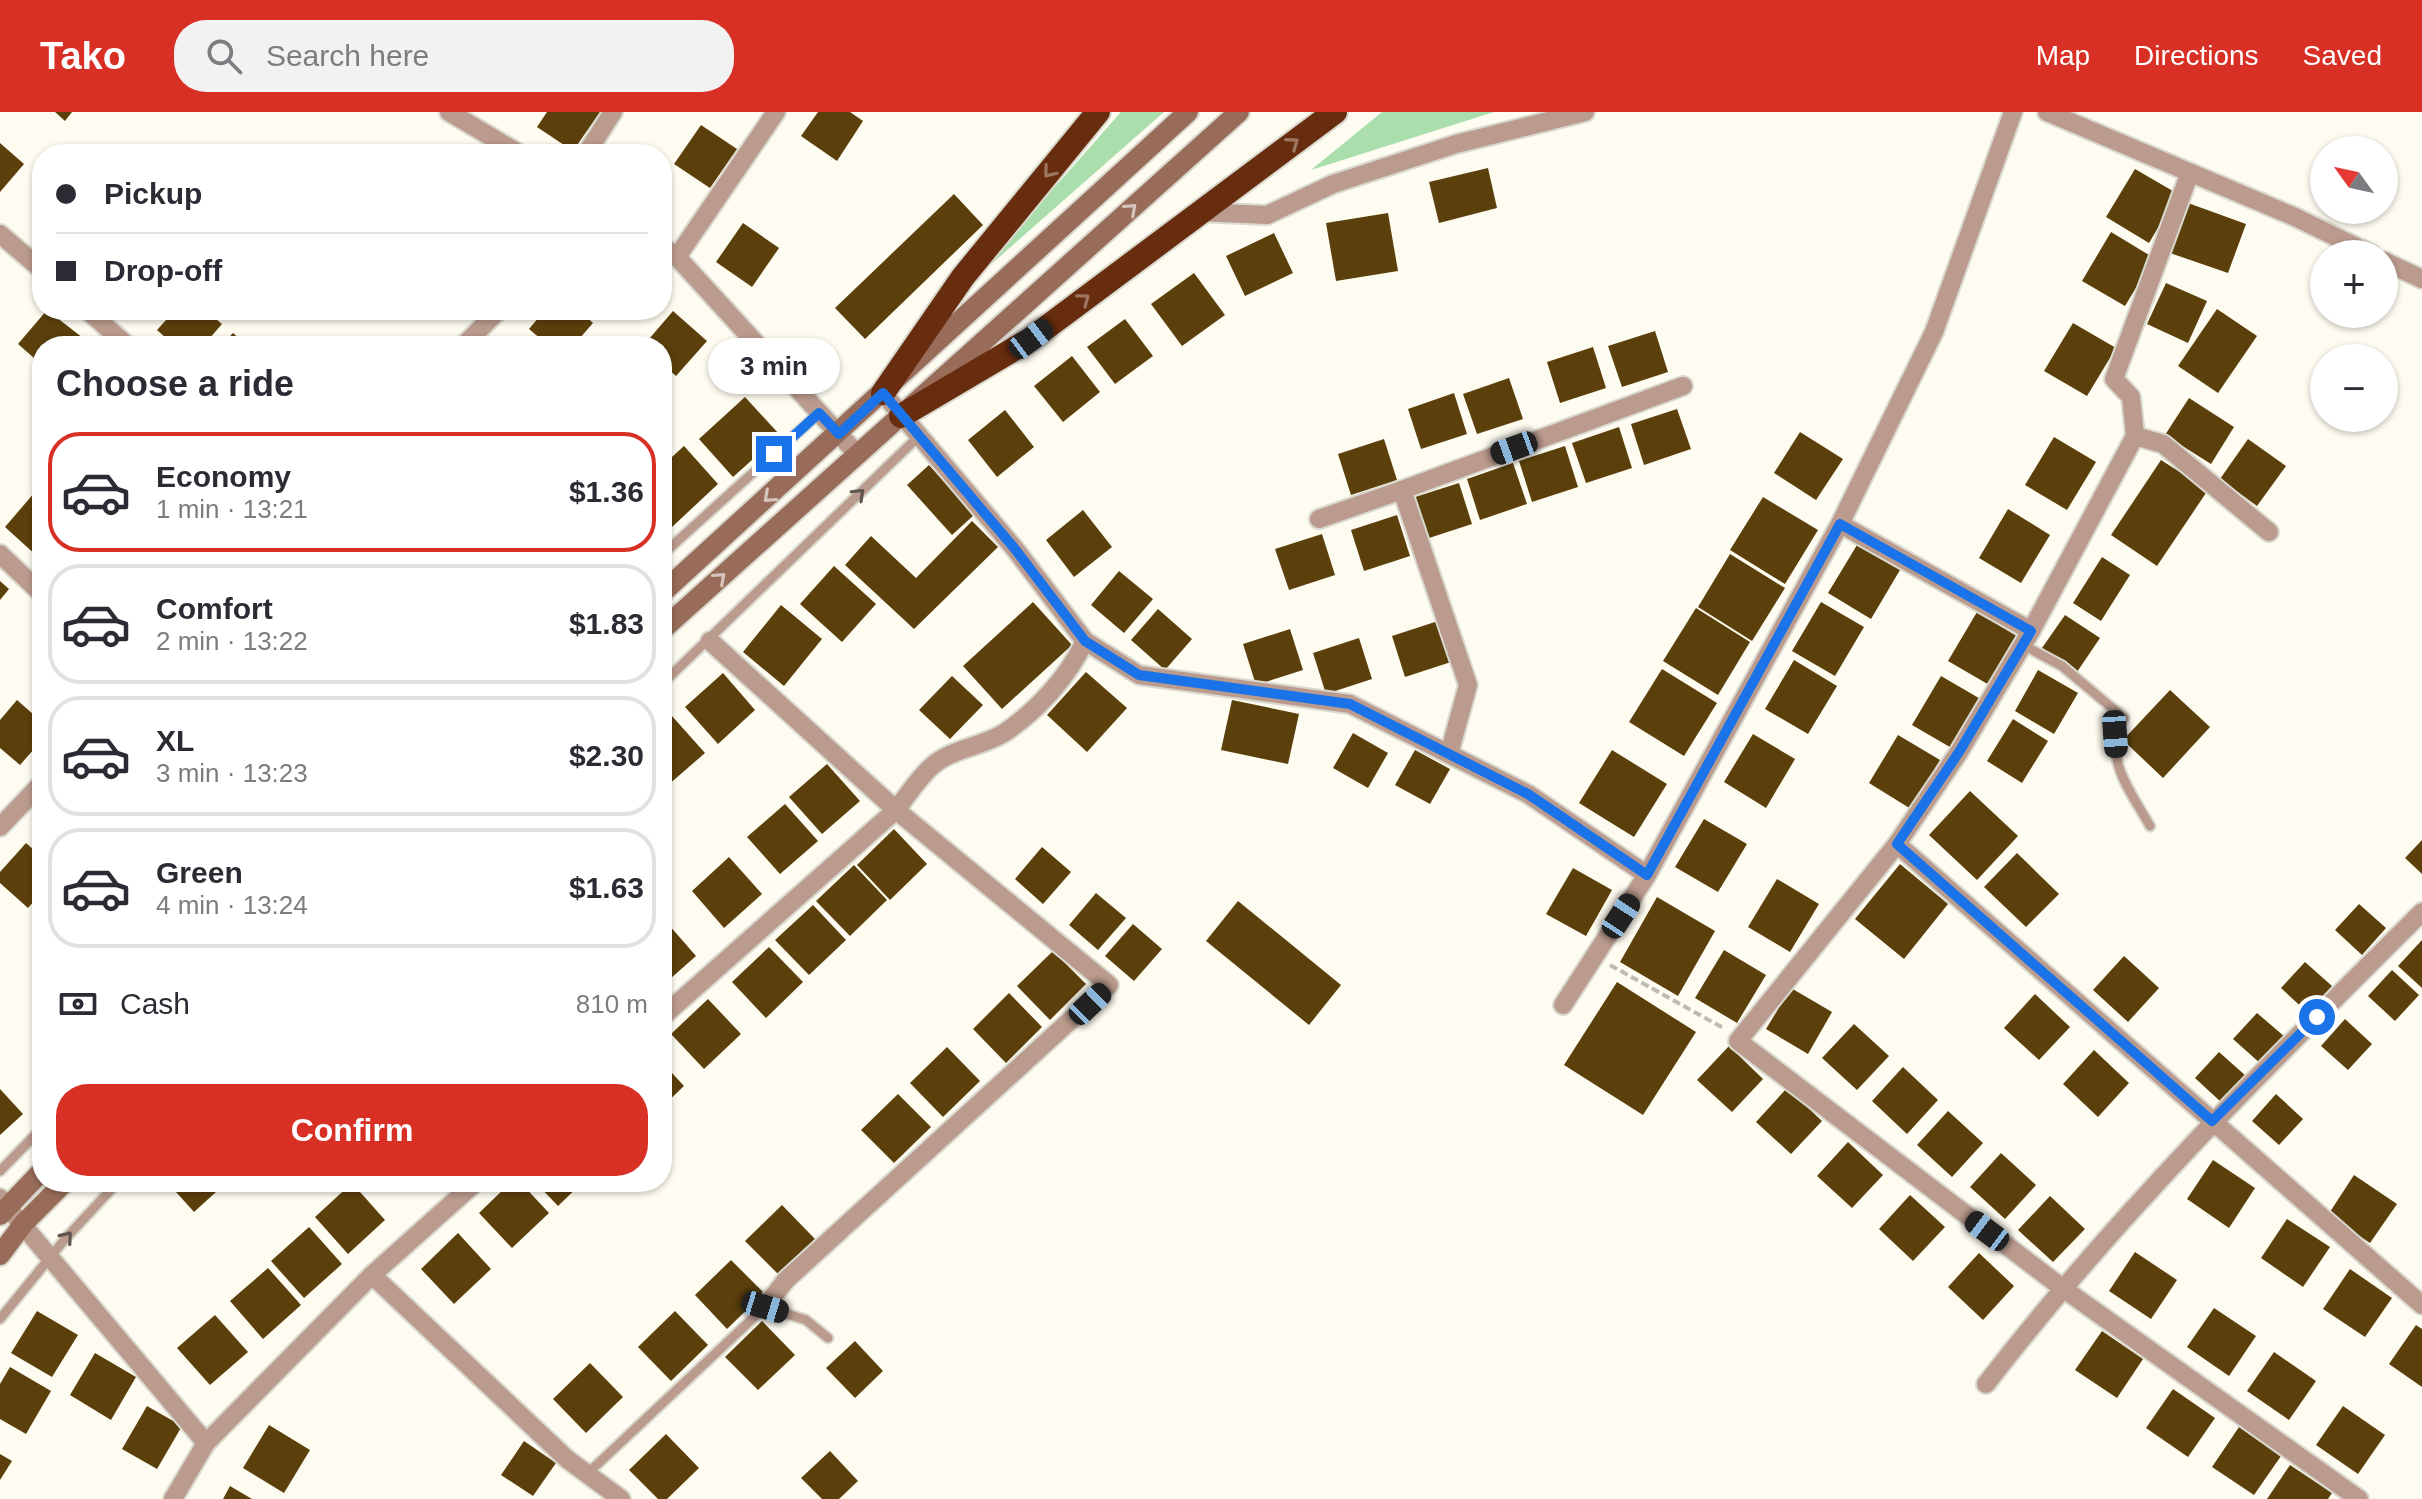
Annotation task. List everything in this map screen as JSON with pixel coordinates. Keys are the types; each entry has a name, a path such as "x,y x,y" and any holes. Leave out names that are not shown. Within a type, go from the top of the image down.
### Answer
{"highway":[{"path":"883,393 963,277 1098,112"},
{"path":"901,416 1031,339 1335,112"}],"main road":[{"path":"672,584 1188,112"},
{"path":"672,621 1239,112"},
{"path":"2,1206 32,1180"},
{"path":"0,1255 24,1223 55,1192"}],"street":[{"path":"449,112 503,144"},
{"path":"592,144 613,112"},
{"path":"672,249 776,112"},
{"path":"1199,212 1267,215 1333,184 1442,148 1585,112"},
{"path":"1563,1005 1647,875 1840,524 1934,332 2013,112"},
{"path":"2047,112 2342,240"},
{"path":"2189,175 2114,379 2131,397 2135,436 2027,638 1897,844 1738,1037 1741,1045 2061,1287 2359,1499"},
{"path":"0,234 32,261"},
{"path":"672,254 858,455"},
{"path":"2398,268 2422,279"},
{"path":"98,320 117,336"},
{"path":"473,336 489,320"},
{"path":"1319,519 1683,386"},
{"path":"883,393 1015,549 1085,641 1139,675 1350,704 1528,794 1647,875"},
{"path":"2135,436 2163,444 2269,532"},
{"path":"1402,490 1468,685 1449,754"},
{"path":"1840,524 2027,638"},
{"path":"0,554 32,584"},
{"path":"710,641 896,810 1109,985 786,1280 765,1307"},
{"path":"672,1008 896,810 932,765 1010,727 1070,673 1085,641"},
{"path":"0,827 32,793"},
{"path":"1897,844 2422,1305"},
{"path":"1986,1384 2061,1287 2212,1121 2422,912"},
{"path":"173,1499 206,1443 372,1275 465,1192"},
{"path":"2,1206 24,1223 50,1260 206,1443"},
{"path":"372,1275 567,1459 621,1499"}],"lane":[{"path":"672,546 819,413"},
{"path":"672,675 918,437"},
{"path":"2027,638 2124,718 2115,734 2117,766 2150,826"},
{"path":"0,1171 32,1138"},
{"path":"0,1319 109,1192"},
{"path":"587,1474 765,1307 806,1320 828,1338"}],"path":[{"path":"1594,956 1738,1037"}],"green space":[{"path":"1121,112 1164,112 971,282"},
{"path":"1382,112 1494,112 1311,170"}],"building":[{"path":"55,112 72,112 65,121"},
{"path":"547,112 600,112 578,144 562,144 537,127"},
{"path":"818,112 850,112 863,121 837,161 801,136"},
{"path":"701,125 737,149 710,188 674,164"},
{"path":"0,143 24,164 0,192"},
{"path":"1488,168 1497,208 1439,223 1429,182"},
{"path":"2135,169 2178,194 2149,243 2106,217"},
{"path":"954,194 983,225 865,339 835,308"},
{"path":"2188,203 2246,224 2228,273 2170,253"},
{"path":"1388,213 1398,271 1336,281 1326,223"},
{"path":"743,223 779,248 752,287 716,262"},
{"path":"2111,232 2154,258 2125,306 2082,281"},
{"path":"1274,233 1293,273 1245,296 1226,256"},
{"path":"1194,273 1225,315 1182,346 1151,304"},
{"path":"2166,283 2207,301 2188,343 2147,324"},
{"path":"2217,309 2257,336 2218,393 2178,366"},
{"path":"672,312 707,341 676,376 672,373 672,336 652,336 665,320 672,320"},
{"path":"1125,319 1153,356 1115,384 1087,347"},
{"path":"38,320 60,320 80,336 32,336 32,356 18,344"},
{"path":"166,320 217,320 222,324 212,336 164,336 157,330"},
{"path":"537,320 590,320 593,323 582,336 537,336 529,329"},
{"path":"2073,323 2116,348 2087,396 2044,371"},
{"path":"1655,331 1668,372 1622,387 1608,346"},
{"path":"1593,347 1606,388 1560,403 1547,362"},
{"path":"1072,356 1100,392 1063,422 1034,386"},
{"path":"1509,378 1523,419 1477,434 1463,394"},
{"path":"1454,393 1467,434 1421,449 1408,409"},
{"path":"745,397 780,435 733,477 699,439"},
{"path":"2189,398 2234,427 2211,464 2165,435"},
{"path":"1677,409 1691,449 1644,465 1631,424"},
{"path":"1005,410 1034,447 997,477 968,440"},
{"path":"1619,427 1632,468 1586,483 1572,443"},
{"path":"1800,432 1843,459 1816,500 1774,473"},
{"path":"2054,437 2096,462 2067,510 2025,485"},
{"path":"1384,439 1397,480 1351,495 1338,454"},
{"path":"2248,439 2286,466 2257,506 2220,479"},
{"path":"684,446 718,484 672,527 672,457"},
{"path":"1565,446 1578,487 1532,502 1519,461"},
{"path":"2161,460 2208,490 2157,566 2111,535"},
{"path":"1513,463 1527,504 1480,520 1467,479"},
{"path":"929,465 974,515 952,535 907,485"},
{"path":"1459,483 1472,524 1426,539 1412,498"},
{"path":"32,496 32,552 5,527"},
{"path":"1763,497 1818,530 1785,584 1730,550"},
{"path":"2008,509 2050,535 2021,583 1979,558"},
{"path":"1083,510 1112,547 1074,577 1046,540"},
{"path":"1397,515 1410,556 1364,571 1351,530"},
{"path":"972,521 998,547 914,629 845,565 871,536 916,578"},
{"path":"1322,534 1335,575 1289,590 1275,549"},
{"path":"1857,545 1900,570 1871,619 1828,593"},
{"path":"1730,554 1785,588 1752,641 1698,607"},
{"path":"2102,557 2130,575 2101,621 2073,603"},
{"path":"834,566 876,604 842,642 800,604"},
{"path":"1119,571 1153,599 1124,633 1091,605"},
{"path":"0,581 9,589 0,600"},
{"path":"1033,602 1072,645 1002,709 963,666"},
{"path":"1821,602 1864,627 1835,676 1792,651"},
{"path":"781,605 822,639 784,686 743,652"},
{"path":"1696,608 1750,642 1718,695 1663,661"},
{"path":"1158,609 1192,639 1165,670 1131,640"},
{"path":"1977,612 2020,638 1991,686 1948,661"},
{"path":"2065,615 2100,638 2077,672 2042,648"},
{"path":"1438,621 1451,662 1405,677 1392,636"},
{"path":"1290,629 1303,670 1256,685 1243,644"},
{"path":"1359,638 1372,679 1326,694 1313,653"},
{"path":"1794,660 1837,686 1808,734 1765,709"},
{"path":"1662,669 1717,703 1684,756 1629,722"},
{"path":"2038,670 2078,693 2054,734 2015,711"},
{"path":"1086,672 1127,708 1087,752 1047,715"},
{"path":"723,673 755,710 718,744 685,707"},
{"path":"952,676 983,705 950,739 919,710"},
{"path":"1941,676 1984,701 1955,750 1912,725"},
{"path":"2170,690 2210,727 2163,778 2123,740"},
{"path":"17,700 32,713 32,751 20,765 0,748 0,720"},
{"path":"1232,700 1299,714 1288,764 1221,750"},
{"path":"672,716 705,753 672,782"},
{"path":"2013,719 2048,741 2022,783 1987,761"},
{"path":"1353,733 1388,753 1368,788 1333,768"},
{"path":"1753,734 1795,759 1766,808 1724,782"},
{"path":"1898,735 1940,760 1911,809 1869,783"},
{"path":"1415,750 1450,769 1430,804 1395,785"},
{"path":"1612,750 1667,784 1634,837 1579,803"},
{"path":"827,764 860,801 822,834 789,797"},
{"path":"1970,791 2018,836 1977,880 1929,835"},
{"path":"785,804 818,841 780,874 747,837"},
{"path":"1704,819 1747,844 1718,892 1675,867"},
{"path":"894,829 927,864 890,900 857,865"},
{"path":"2422,840 2422,874 2405,858"},
{"path":"26,843 32,848 32,903 28,908 0,883 0,872"},
{"path":"1042,847 1071,872 1043,904 1015,879"},
{"path":"2017,853 2059,894 2026,927 1984,887"},
{"path":"729,857 762,894 724,928 692,891"},
{"path":"1900,864 1948,904 1904,959 1855,919"},
{"path":"854,865 887,900 850,936 816,901"},
{"path":"1573,868 1612,890 1586,936 1546,914"},
{"path":"1777,879 1819,904 1790,952 1748,927"},
{"path":"1096,893 1126,918 1098,950 1069,925"},
{"path":"1657,897 1715,931 1678,996 1620,962"},
{"path":"1238,901 1341,985 1309,1025 1206,941"},
{"path":"2359,904 2386,928 2362,955 2335,930"},
{"path":"813,905 846,940 809,975 775,940"},
{"path":"1133,924 1162,949 1134,981 1105,956"},
{"path":"672,928 696,956 672,977"},
{"path":"2422,940 2422,988 2398,966"},
{"path":"769,947 803,982 766,1018 732,982"},
{"path":"1724,950 1766,975 1737,1023 1695,998"},
{"path":"1053,951 1086,984 1050,1020 1017,986"},
{"path":"2124,956 2159,988 2128,1022 2093,990"},
{"path":"2305,962 2332,986 2308,1013 2281,988"},
{"path":"2392,970 2419,995 2395,1021 2368,996"},
{"path":"1617,982 1696,1032 1643,1115 1564,1065"},
{"path":"1791,988 1832,1012 1808,1054 1766,1029"},
{"path":"1009,993 1042,1027 1006,1063 973,1029"},
{"path":"2035,994 2070,1027 2039,1060 2004,1028"},
{"path":"708,999 741,1034 704,1069 672,1033"},
{"path":"2257,1013 2285,1037 2261,1064 2233,1039"},
{"path":"2345,1019 2372,1044 2348,1070 2321,1046"},
{"path":"1854,1024 1889,1056 1857,1090 1822,1058"},
{"path":"1729,1046 1763,1079 1732,1112 1697,1080"},
{"path":"947,1047 980,1081 943,1117 910,1083"},
{"path":"2094,1050 2129,1083 2098,1117 2063,1084"},
{"path":"2219,1052 2246,1076 2222,1103 2195,1078"},
{"path":"1903,1067 1938,1100 1907,1134 1872,1101"},
{"path":"672,1073 684,1086 672,1097"},
{"path":"1787,1088 1822,1121 1791,1154 1756,1122"},
{"path":"0,1089 23,1114 0,1135"},
{"path":"898,1094 931,1127 894,1163 861,1130"},
{"path":"2276,1094 2303,1119 2279,1145 2252,1121"},
{"path":"1948,1111 1983,1143 1952,1177 1917,1145"},
{"path":"1848,1142 1883,1175 1852,1208 1817,1176"},
{"path":"2001,1153 2036,1185 2005,1219 1970,1187"},
{"path":"2213,1160 2255,1188 2229,1228 2187,1199"},
{"path":"2354,1175 2397,1204 2370,1243 2328,1215"},
{"path":"176,1192 216,1192 194,1212"},
{"path":"342,1192 360,1192 385,1220 348,1254 315,1217"},
{"path":"501,1192 529,1192 549,1213 512,1248 479,1213"},
{"path":"545,1192 573,1192 558,1206"},
{"path":"1910,1195 1945,1227 1913,1261 1879,1229"},
{"path":"2050,1196 2085,1229 2053,1262 2018,1230"},
{"path":"782,1205 815,1239 778,1274 745,1241"},
{"path":"2287,1219 2330,1247 2303,1287 2261,1258"},
{"path":"309,1227 342,1264 304,1298 271,1261"},
{"path":"458,1233 491,1269 454,1304 421,1269"},
{"path":"2135,1252 2177,1280 2151,1319 2109,1291"},
{"path":"1979,1253 2014,1286 1983,1320 1948,1287"},
{"path":"731,1260 764,1293 727,1329 695,1295"},
{"path":"268,1268 301,1305 263,1339 230,1301"},
{"path":"2350,1269 2392,1298 2365,1337 2323,1309"},
{"path":"2214,1308 2256,1336 2229,1376 2187,1347"},
{"path":"37,1311 78,1335 52,1377 11,1353"},
{"path":"675,1311 708,1345 671,1381 638,1347"},
{"path":"215,1315 248,1352 210,1385 177,1348"},
{"path":"762,1321 795,1355 758,1390 725,1357"},
{"path":"2416,1325 2422,1329 2422,1387 2389,1364"},
{"path":"2102,1331 2143,1359 2117,1398 2075,1370"},
{"path":"855,1341 883,1371 855,1398 826,1368"},
{"path":"2274,1352 2316,1381 2289,1420 2247,1391"},
{"path":"95,1353 136,1377 111,1420 70,1395"},
{"path":"590,1363 623,1397 586,1433 553,1399"},
{"path":"10,1367 51,1391 26,1434 0,1419 0,1384"},
{"path":"2173,1389 2215,1418 2188,1457 2146,1428"},
{"path":"147,1406 182,1426 157,1469 122,1449"},
{"path":"2343,1406 2385,1435 2358,1474 2316,1445"},
{"path":"269,1425 310,1450 284,1493 243,1468"},
{"path":"2239,1427 2281,1456 2254,1495 2212,1467"},
{"path":"666,1434 699,1468 667,1499 658,1499 629,1470"},
{"path":"524,1441 556,1463 533,1496 501,1475"},
{"path":"830,1451 858,1481 839,1499 822,1499 801,1478"},
{"path":"0,1454 12,1461 0,1480"},
{"path":"2290,1465 2332,1493 2328,1499 2267,1499"},
{"path":"230,1486 252,1499 223,1499"}],"route":[{"path":"774,454 819,413 839,434 883,393 1015,549 1085,641 1139,675 1350,704 1528,794 1647,875 1840,524 2031,631 1959,752 1897,844 2212,1121 2317,1017"}]}
